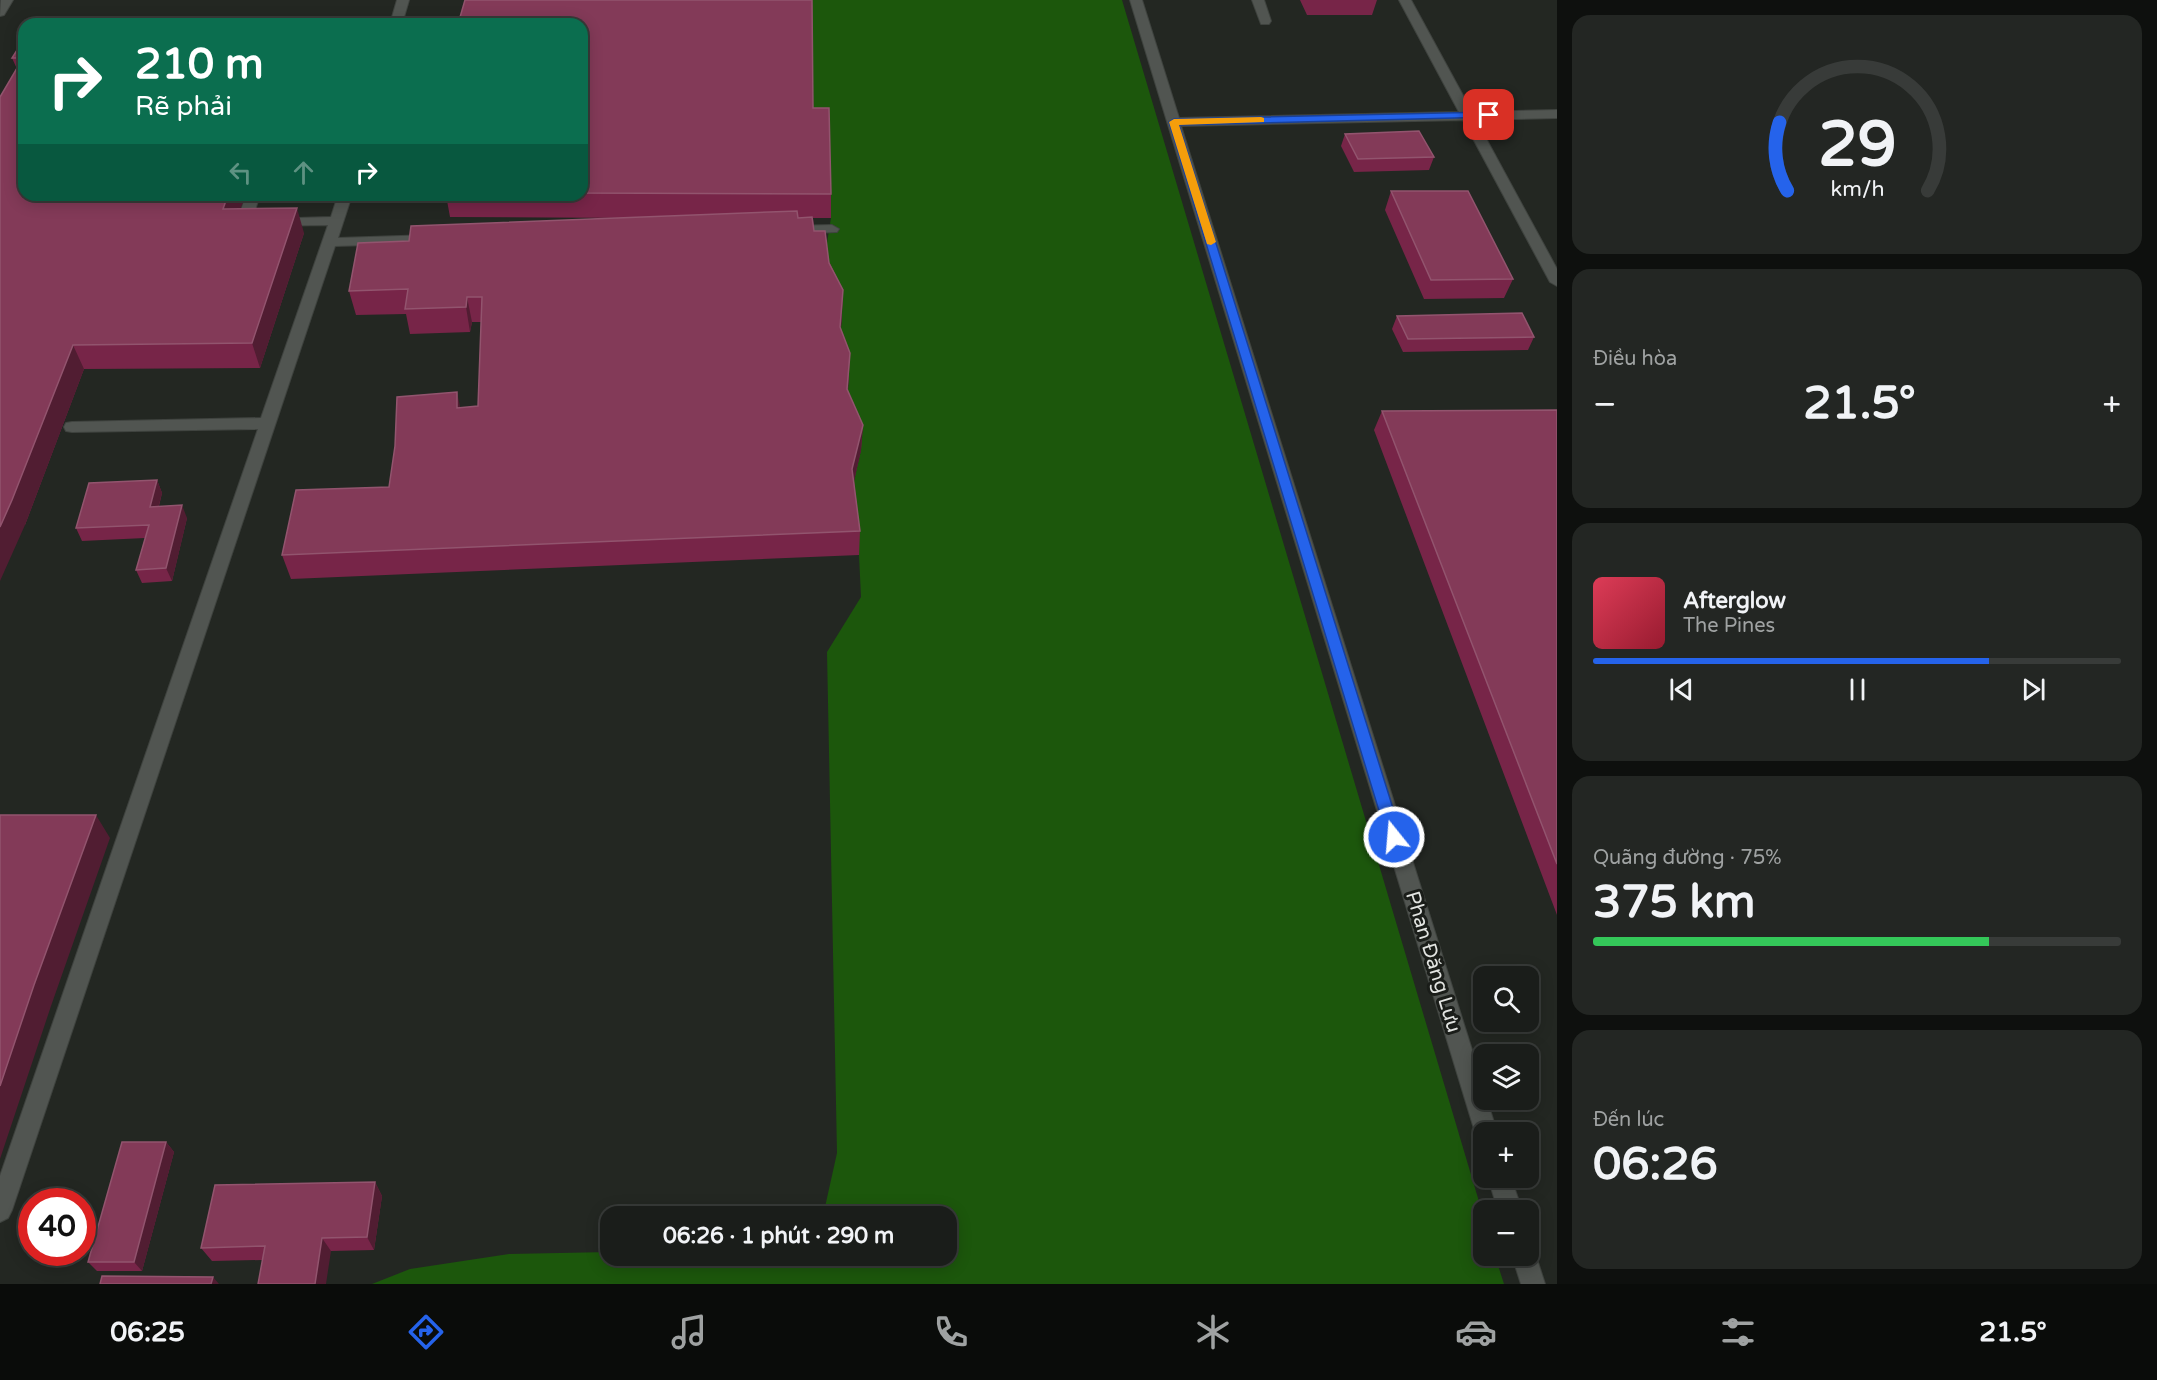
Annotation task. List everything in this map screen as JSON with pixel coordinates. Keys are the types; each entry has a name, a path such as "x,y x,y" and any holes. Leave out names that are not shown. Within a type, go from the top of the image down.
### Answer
{"street":[{"path":"0,12 7,0"},
{"path":"398,18 403,0"},
{"name":"Phan Đăng Lưu","path":"1136,0 1483,1122"},
{"path":"1258,0 1266,21"},
{"path":"1405,0 1556,279"},
{"path":"1174,122 1557,114"},
{"path":"251,201 248,210 251,218 261,223 335,221"},
{"path":"0,1210 343,201"},
{"path":"772,231 832,229"},
{"path":"328,242 448,239"},
{"path":"72,427 267,423"},
{"path":"1527,1266 1533,1284"}],"green space":[{"path":"811,0 1122,0 1473,1181 1473,1188 1479,1200 1473,1200 1473,1266 1498,1266 1504,1284 372,1284 410,1269 509,1254 600,1252 600,1266 957,1266 957,1206 825,1206 837,1153 827,652 861,597 859,555 851,494 861,450 846,413 849,377 839,351 842,315 829,288 825,255 831,218 828,132 813,132"}],"building":[{"path":"465,0 812,0 813,108 829,108 831,194 588,193 588,18 460,18"},
{"path":"18,48 18,58 12,58"},
{"path":"18,66 18,201 226,201 223,209 297,208 252,343 73,345 0,527 0,97"},
{"path":"1419,131 1434,157 1358,159 1345,134"},
{"path":"1391,191 1468,191 1513,279 1431,280"},
{"path":"797,211 798,218 812,217 814,231 825,231 829,263 843,290 840,327 850,353 847,389 863,425 852,469 860,531 282,555 296,490 389,487 395,446 397,397 457,392 457,408 478,406 482,297 467,297 466,307 405,309 408,289 349,291 358,243 409,241 411,226"},
{"path":"1522,313 1534,337 1408,339 1397,316"},
{"path":"1557,410 1557,864 1382,411"},
{"path":"157,480 150,507 182,505 166,568 136,570 149,525 76,528 89,483"},
{"path":"0,815 96,815 0,1086"},
{"path":"122,1142 166,1142 134,1262 96,1262 96,1234"},
{"path":"375,1182 367,1237 322,1238 315,1284 258,1284 265,1246 201,1248 215,1185"},
{"path":"102,1276 213,1277 211,1284 100,1284"}],"slow traffic":[{"path":"1211,242 1174,122 1261,120"}],"route":[{"path":"1394,837 1174,122 1489,115"}]}
